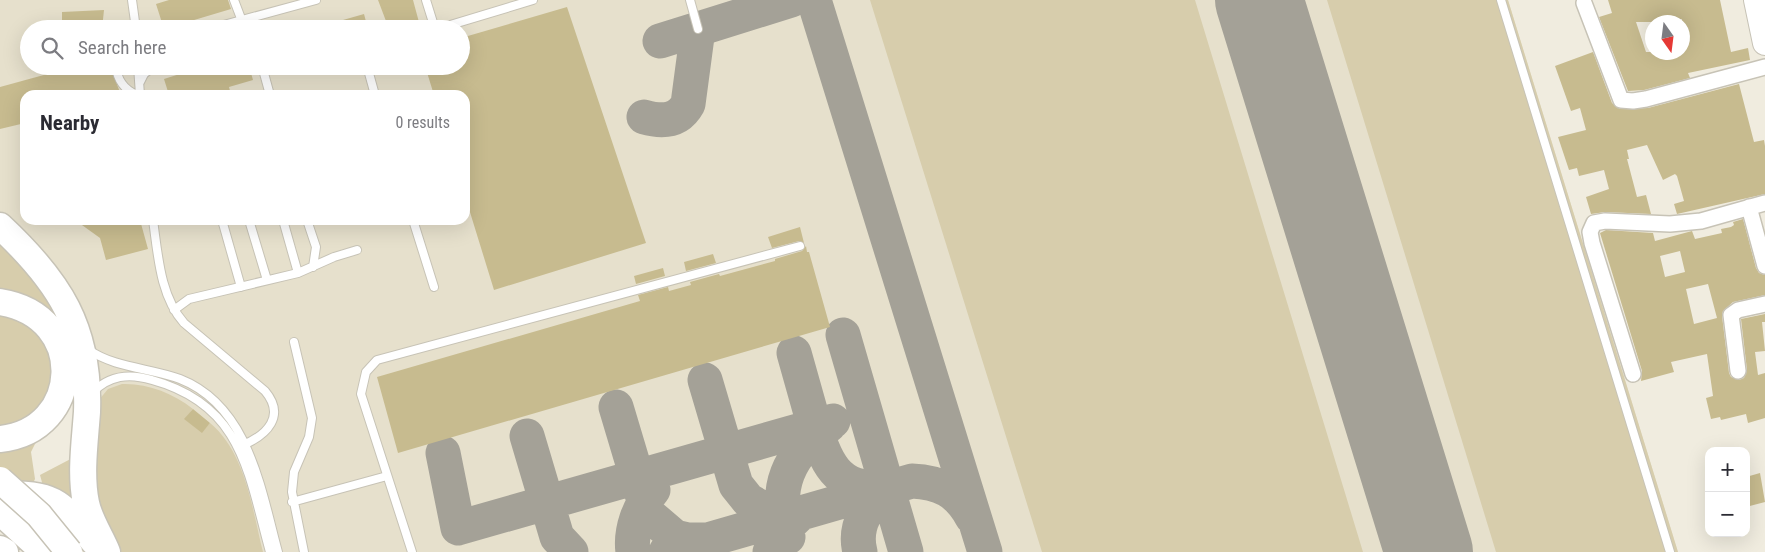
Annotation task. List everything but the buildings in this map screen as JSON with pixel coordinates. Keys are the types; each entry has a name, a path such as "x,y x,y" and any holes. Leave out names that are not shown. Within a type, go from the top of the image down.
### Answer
{"highway":[{"path":"1756,0 1765,43"},
{"path":"0,226 27,251 52,282 73,316 86,370 87,401 84,476 86,504 107,552"},
{"path":"0,302 24,308 52,329 62,346 65,366 63,385 57,402 48,417 23,435 0,440"},
{"path":"0,480 39,515 69,552"},
{"path":"0,496 26,494 53,499 71,515 102,552"},
{"path":"0,512 44,552"},
{"path":"0,548 4,552"}],"street":[{"path":"1584,3 1621,100 1633,102 1765,67"},
{"path":"1633,374 1592,243 1592,226 1598,221 1670,224 1701,221 1765,203"},
{"path":"1749,207 1765,266"},
{"path":"1738,371 1731,315 1738,310 1765,304"}],"lane":[{"path":"132,0 136,20"},
{"path":"234,0 241,20 316,0"},
{"path":"426,0 433,20"},
{"path":"466,20 533,0"},
{"path":"690,0 698,29"},
{"path":"1501,0 1670,552"},
{"path":"118,75 124,87 129,90"},
{"path":"138,75 139,90"},
{"path":"139,86 144,75"},
{"path":"264,75 269,90"},
{"path":"370,75 374,90"},
{"path":"154,225 165,288 174,310 184,323 265,391 272,401 273,419 269,429 243,446"},
{"path":"223,225 241,287"},
{"path":"250,225 267,280"},
{"path":"284,225 298,273"},
{"path":"309,225 316,247 313,268"},
{"path":"415,225 434,287"},
{"path":"412,552 361,394 366,372 377,360 800,246"},
{"path":"174,310 189,299 298,273 313,268 334,257 357,250"},
{"path":"78,340 89,351 105,359 170,376 198,388 220,409 243,446 270,552"},
{"path":"294,342 312,418 310,437 294,472 292,502 304,552"},
{"path":"87,401 97,388 120,377 136,376 168,384 190,395 210,409 252,456 278,552"},
{"path":"292,502 387,476"}],"shaded area":[{"path":"0,0 1508,0 1678,552 117,552 98,401 102,394 95,361 0,236"},
{"path":"870,0 1195,0 1363,552 1042,552"},
{"path":"1327,0 1508,0 1678,552 1496,552"},
{"path":"0,236 72,331 0,291"},
{"path":"0,307 17,312 47,341 53,365 50,388 40,408 21,424 0,430"},
{"path":"122,384 150,387 177,398 193,409 185,419 202,432 210,423 222,435 240,466 246,483 263,552 117,552 94,496 98,401 108,389"},
{"path":"40,434 31,452 35,479 29,492 0,472 0,450"},
{"path":"82,453 82,510 43,486 40,475"}],"taxiway":[{"path":"660,41 791,0"},
{"path":"814,0 985,552"},
{"path":"644,117 657,120 669,119 679,114 688,104 698,29"},
{"path":"843,335 906,552"},
{"path":"794,353 817,433 827,459 834,470 843,479 855,485 869,488 887,488 874,501 860,524 858,542 860,552"},
{"path":"705,380 736,485 748,500 765,510 782,515 801,513 776,537 770,552"},
{"path":"616,407 648,514 675,537 688,540 706,540"},
{"path":"443,453 458,528 833,421"},
{"path":"788,537 782,503 787,473 803,448 829,425"},
{"path":"527,436 557,537 571,552"},
{"path":"666,552 912,481 940,486 948,490 961,501 972,517"},
{"path":"633,552 634,527 640,511 653,490"}],"runway":[{"path":"1259,0 1429,552"}]}
